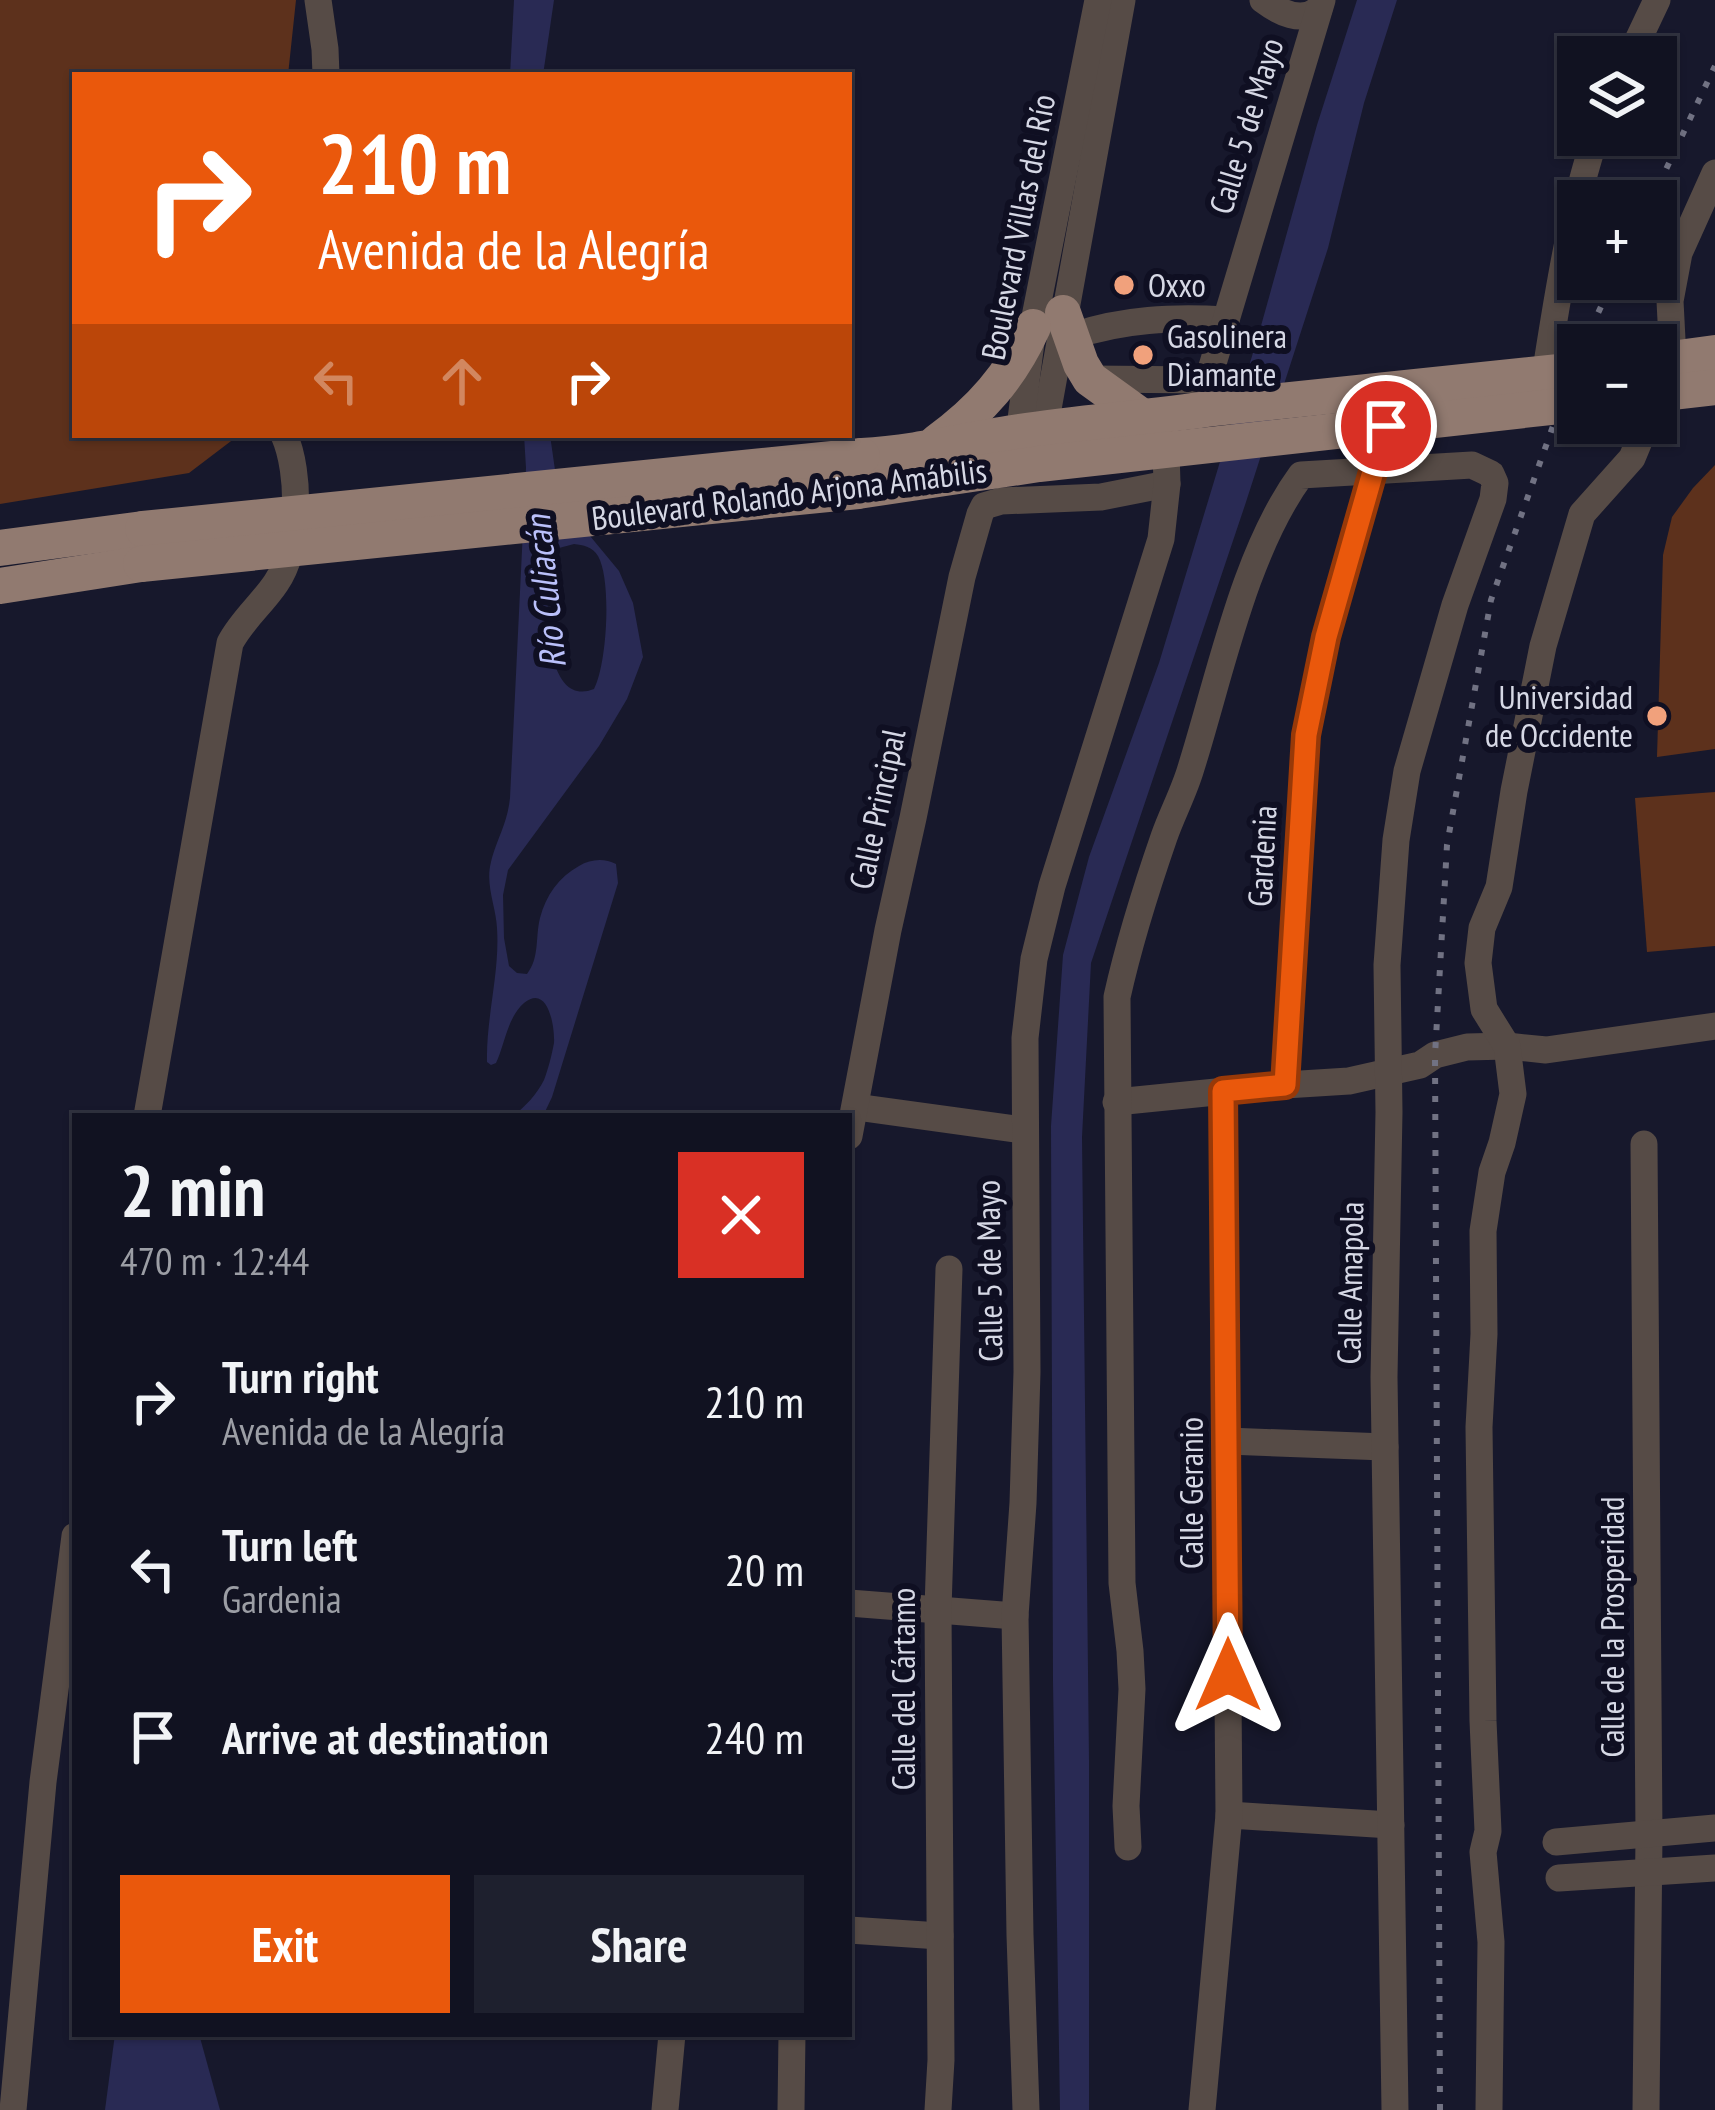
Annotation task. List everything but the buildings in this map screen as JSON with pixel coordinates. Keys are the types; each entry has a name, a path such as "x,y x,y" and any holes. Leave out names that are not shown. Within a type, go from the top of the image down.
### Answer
{"main road":[{"path":"927,449 975,414 1055,311 1090,380 1144,418"},
{"path":"1677,358 1715,353"},
{"name":"Boulevard Rolando Arjona Amábilis","path":"0,548 142,546 860,473 1029,448 1302,418 1557,374"},
{"path":"1677,392 1715,387"},
{"name":"Boulevard Rolando Arjona Amábilis","path":"1302,418 1386,426 1557,406"},
{"name":"Boulevard Rolando Arjona Amábilis","path":"860,473 927,449 1029,448 1144,418 1193,430"},
{"name":"Boulevard Rolando Arjona Amábilis","path":"0,586 142,546"}],"street":[{"path":"319,0 326,72"},
{"name":"Boulevard Villas del Río","path":"1055,311 1098,0"},
{"name":"Boulevard Villas del Río","path":"1029,448 1121,0"},
{"path":"1263,0 1301,17 1311,16 1321,4"},
{"path":"1640,36 1657,0"},
{"name":"Calle 5 de Mayo","path":"1026,2110 1015,1616 1027,1372 1023,1130 1028,996 1042,924 1321,4"},
{"path":"1564,324 1568,236 1589,156"},
{"path":"1668,324 1678,253 1715,173"},
{"path":"1055,311 1101,327 1158,319 1226,320"},
{"path":"1090,380 1193,430"},
{"name":"Gardenia","path":"1285,1085 1306,735 1326,637 1386,426"},
{"name":"Calle Principal","path":"852,1124 962,577 980,514 984,506 1001,501 1101,496 1193,430"},
{"path":"148,1113 230,643 275,584 292,543 295,481 285,438"},
{"path":"1489,2110 1491,1942 1483,1852 1488,1832 1479,1427 1483,1231 1492,1172 1513,1094 1507,1046 1484,1009 1478,963 1482,928 1499,886 1543,646 1582,514 1632,458 1638,444"},
{"name":"Calle Amapola","path":"1374,473 1472,466 1491,474 1495,483 1412,753 1400,812 1387,965 1385,1447 1394,2110"},
{"path":"1128,1846 1132,1689 1122,1583 1117,997 1165,834 1282,501 1301,475 1374,473"},
{"path":"1116,1102 1349,1082 1420,1065 1435,1055 1467,1047 1546,1050 1715,1027"},
{"name":"Calle Geranio","path":"1202,2110 1229,1815 1223,1091"},
{"path":"856,1107 1023,1130"},
{"name":"Calle de la Prosperidad","path":"1644,1144 1646,2110"},
{"name":"Calle del Cártamo","path":"938,2110 938,1610 949,1269"},
{"path":"1227,1441 1385,1447"},
{"path":"13,2110 41,1804 72,1560"},
{"path":"852,1603 1015,1616"},
{"path":"1229,1815 1391,1826"},
{"path":"1556,1842 1715,1828"},
{"path":"1559,1878 1715,1868"},
{"path":"852,1930 940,1936"},
{"path":"665,2110 672,2037"},
{"path":"791,2110 792,2037"}],"shaded area":[{"path":"0,0 296,0 288,72 72,72 72,438 235,438 189,473 0,504"},
{"path":"1715,465 1715,749 1657,757 1663,555 1672,517"},
{"path":"1715,792 1715,946 1647,952 1635,798"}],"water":[{"path":"514,0 554,0 543,72 510,72"},
{"path":"1357,0 1397,0 1364,103 1328,248 1091,963 1082,1137 1089,2110 1060,2110 1051,1126 1063,955 1089,857 1159,663"},
{"name":"Río Culiacán","path":"524,438 550,438 555,470 571,513 619,571 633,603 643,657 627,699 599,746 508,870 503,895 509,966 527,974 536,954 543,910 554,888 588,862 616,864 618,883 544,1113 516,1113 538,1090 548,1067 554,1036 544,1003 532,998 518,1009 496,1063 487,1062 497,945 489,871 510,798","holes":["574,544 598,556 605,584 605,643 594,689 577,691 564,683 550,646 549,580 559,548"]},
{"path":"115,2037 200,2037 220,2110 105,2110"}],"railway":[{"path":"1661,180 1715,66"},
{"path":"1593,324 1604,300"},
{"path":"1440,2110 1435,1055 1447,845 1491,600 1557,415"}],"place":[{"name":"Oxxo","path":"1124,285"},
{"name":"Gasolinera Diamante","path":"1143,355"},
{"name":"Universidad de Occidente","path":"1657,716"}],"route":[{"path":"1228,1675 1223,1091 1285,1085 1306,735 1326,637 1386,426"}]}
